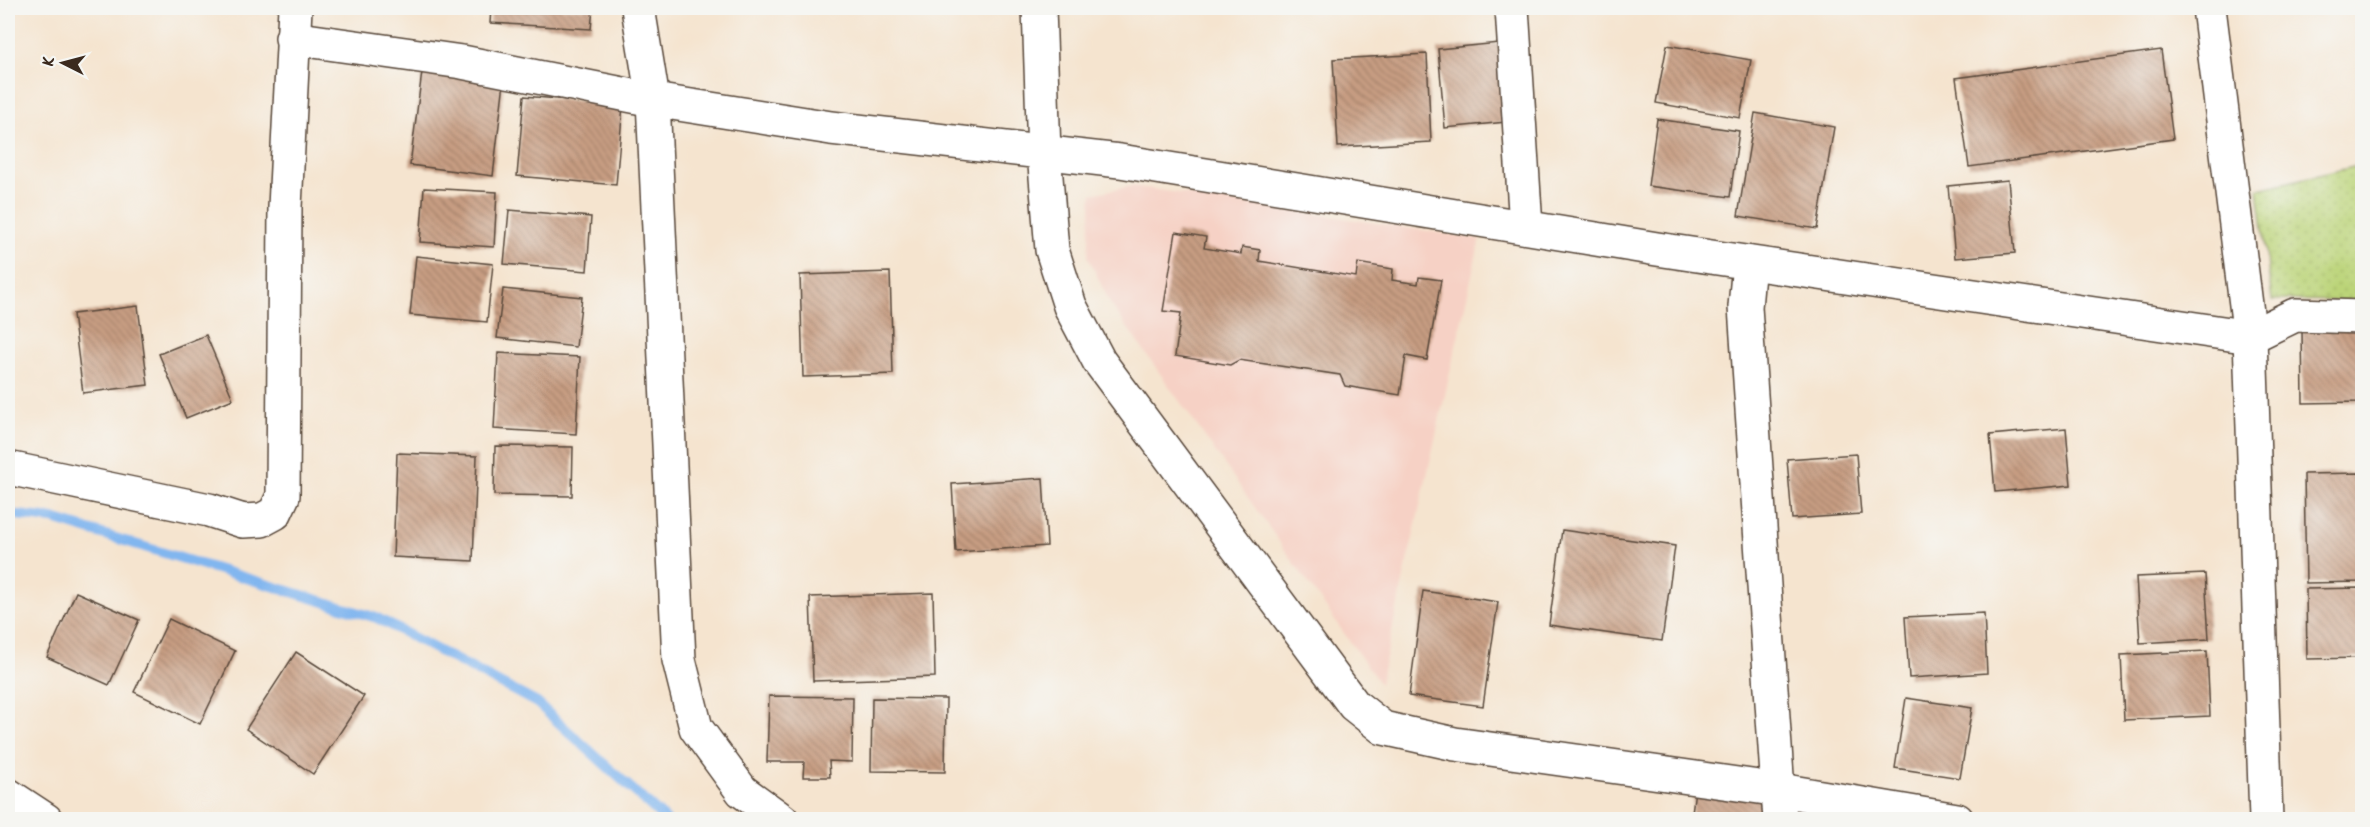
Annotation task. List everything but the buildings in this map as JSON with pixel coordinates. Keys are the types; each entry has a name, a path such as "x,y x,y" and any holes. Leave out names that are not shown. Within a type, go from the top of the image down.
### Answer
{"main road":[{"path":"638,8 653,100 679,660 696,728 742,791 782,819"},
{"path":"1039,8 1044,153 1052,250 1070,306 1099,361 1354,705 1383,728 1455,744 1780,805 1957,819"},
{"path":"1512,8 1526,227"},
{"path":"2209,8 2250,337 2266,819"},
{"path":"8,468 209,510 243,521 262,520 275,513 283,496 285,207 294,23 462,62 653,100 831,128 1120,161 1749,263 2250,337 2295,315 2362,317"},
{"path":"1749,263 1745,307 1780,805"},
{"path":"8,795 46,819"}],"shaded area":[{"path":"1132,186 1480,239 1380,684 1110,303 1088,257 1092,194"}],"green space":[{"path":"2362,165 2362,301 2272,300 2258,189"}],"waterway":[{"path":"8,514 53,519 377,618 537,703 666,820"}]}
